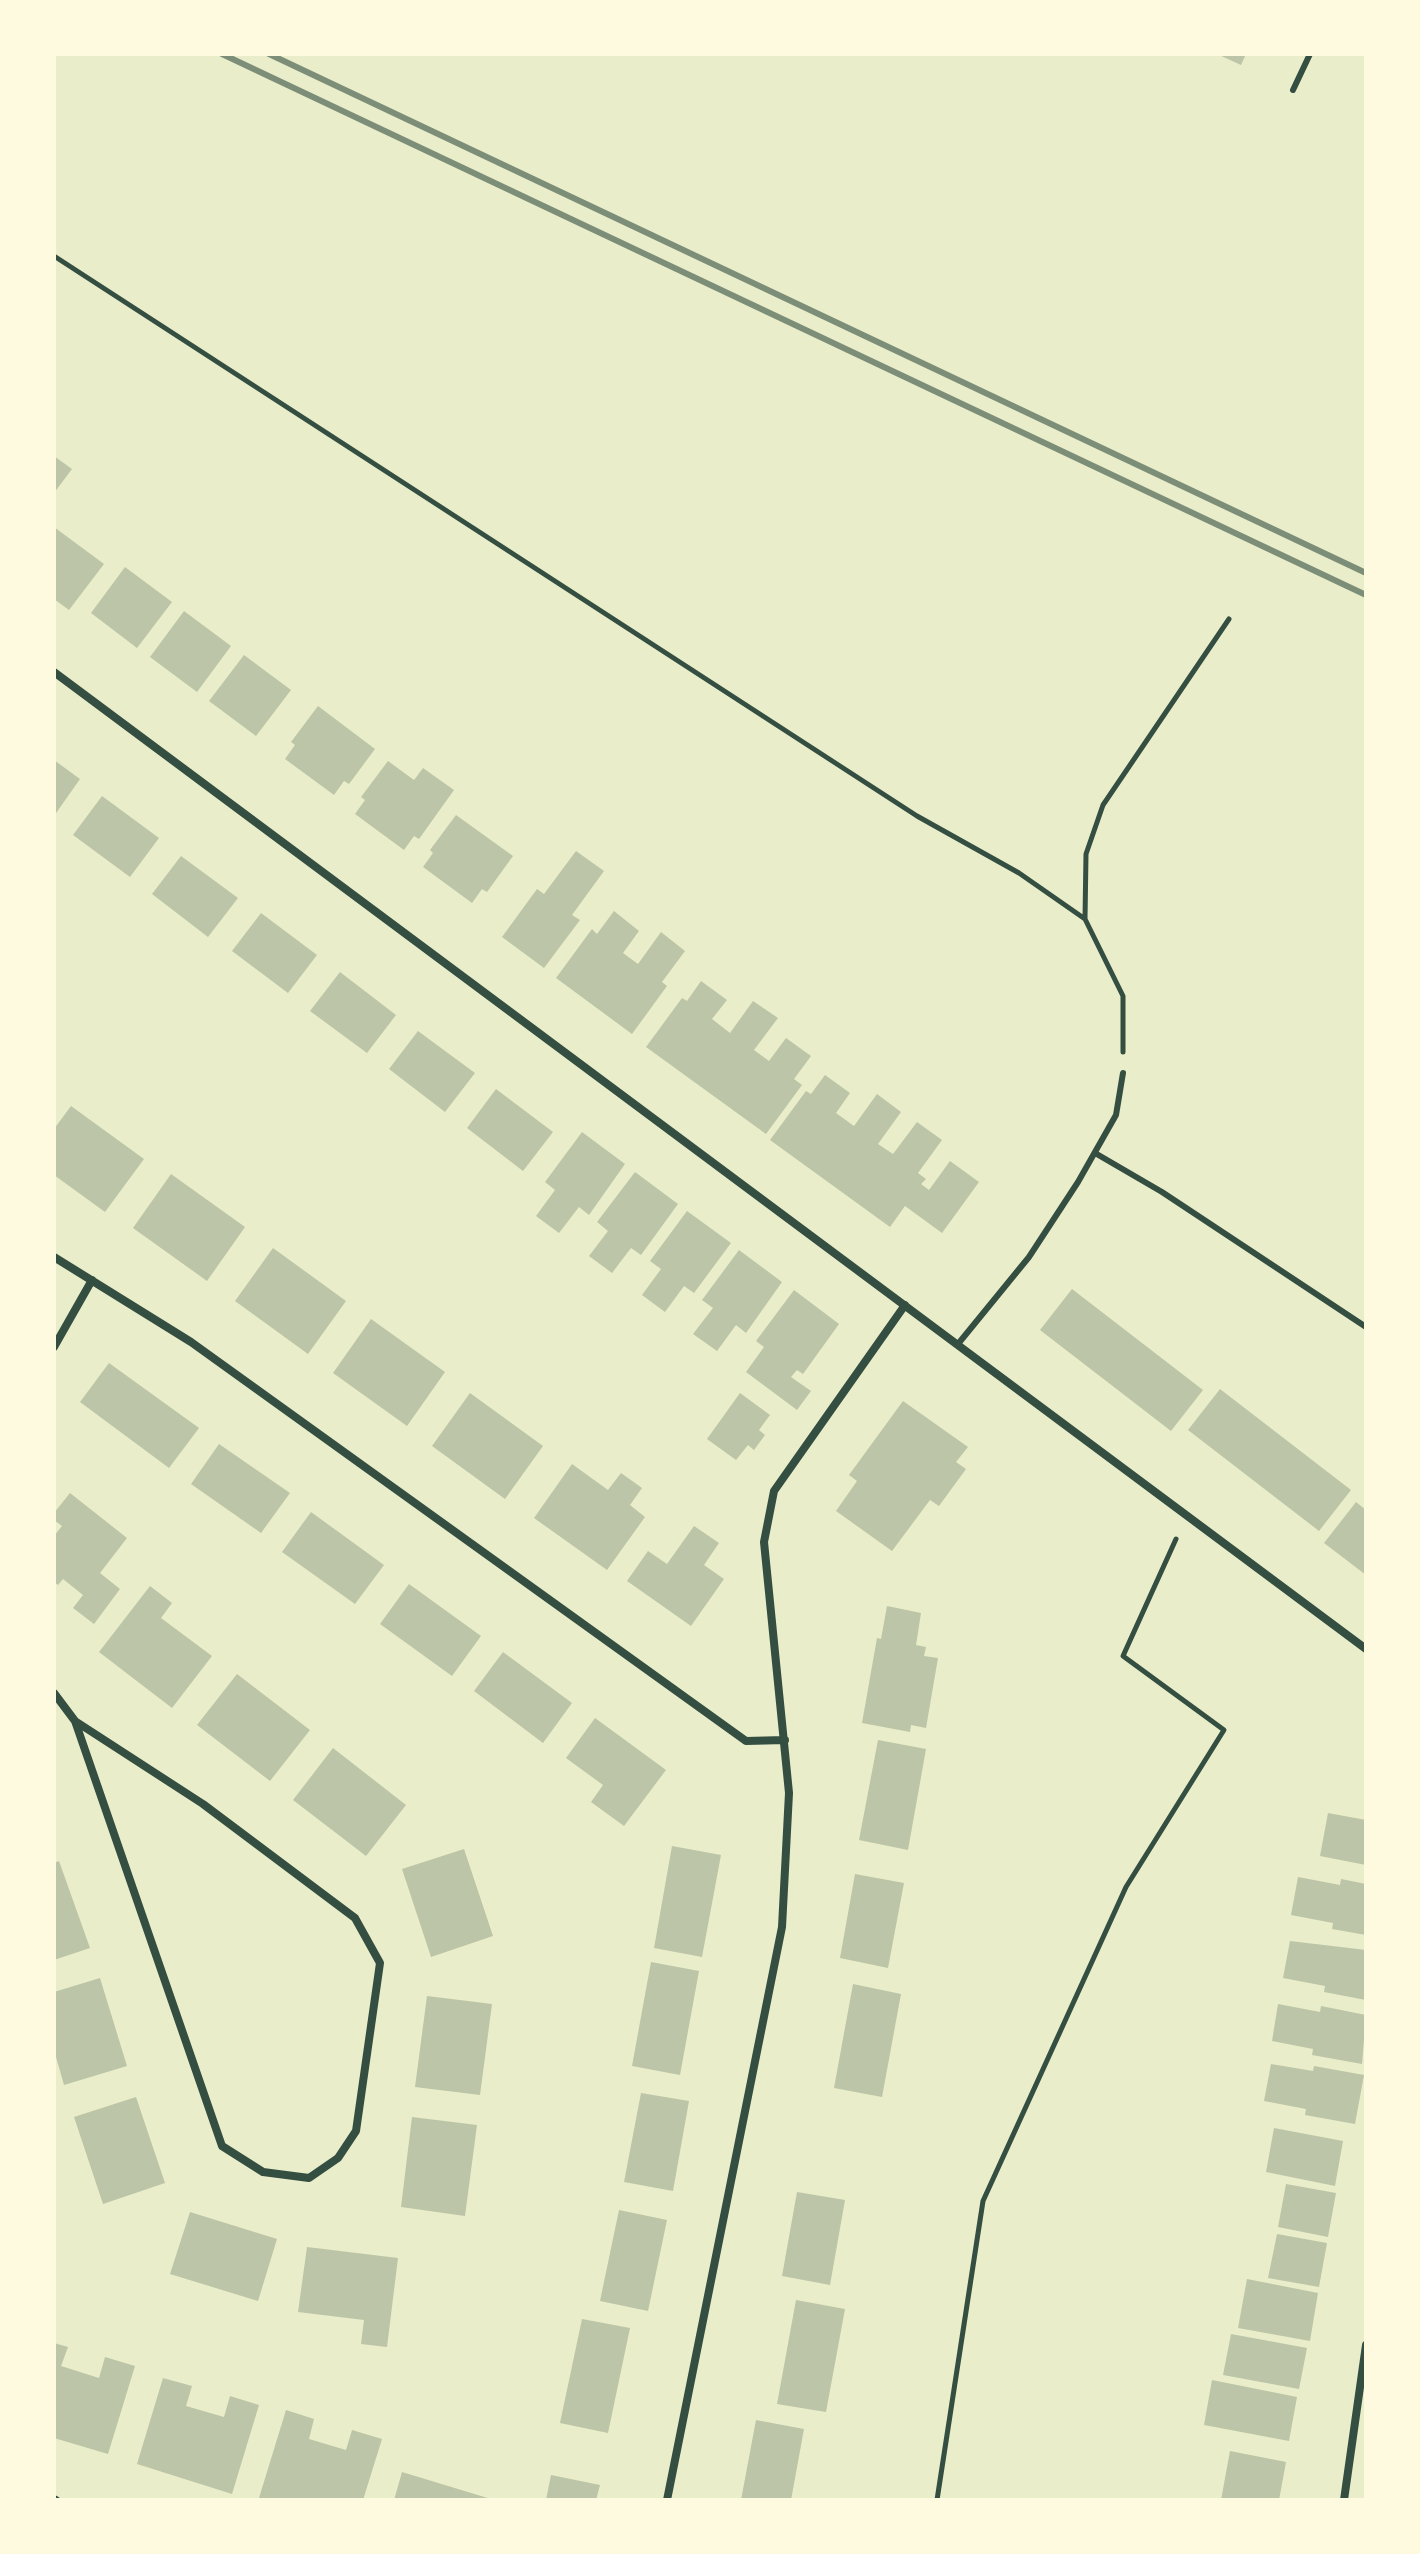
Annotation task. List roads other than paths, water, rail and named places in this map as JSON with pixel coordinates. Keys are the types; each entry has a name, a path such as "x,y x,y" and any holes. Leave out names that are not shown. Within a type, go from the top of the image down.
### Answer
{"street":[{"path":"54,672 1366,1649"},
{"path":"54,1257 191,1342 746,1741 785,1740"},
{"path":"54,1347 92,1280"},
{"path":"667,2500 782,1927 789,1793 764,1542 774,1491 905,1305"},
{"path":"54,1693 75,1721 222,2146 263,2172 309,2178 338,2158 356,2131 380,1963 355,1918 203,1804 75,1721"},
{"path":"1344,2500 1366,2345"}],"lane":[{"path":"1293,90 1310,54"},
{"path":"958,1344 1029,1257 1095,1153 1116,1115 1123,1073"},
{"path":"1095,1153 1162,1192 1366,1327"}],"railway":[{"path":"222,54 1366,595"},
{"path":"269,54 1366,573"}]}
